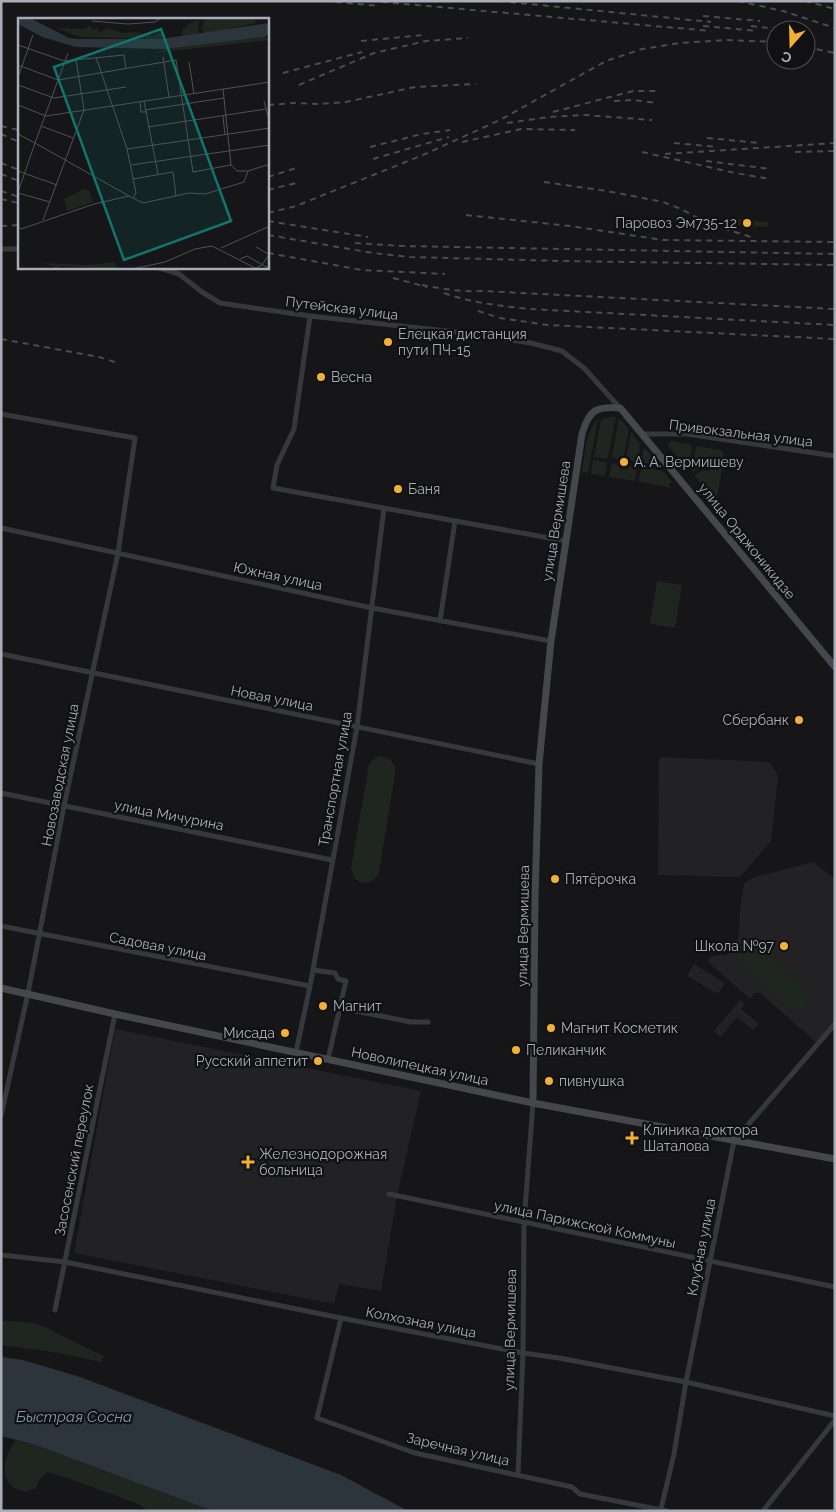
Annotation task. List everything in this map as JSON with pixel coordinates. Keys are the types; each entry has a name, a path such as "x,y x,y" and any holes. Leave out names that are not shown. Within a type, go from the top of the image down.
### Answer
{"street":[{"path":"1,248 18,249"},
{"name":"Путейская улица","path":"163,269 179,274 220,303 310,316 474,334 531,343 562,351 584,368 620,408"},
{"path":"310,316 294,429 277,465 273,488 566,540"},
{"name":"улица Вермишева","path":"518,1474 523,1353 524,1222 533,1103 535,897 539,764 551,641 582,434 585,422 592,413 604,407 620,408"},
{"name":"улица Орджоникидзе","path":"620,408 835,667"},
{"name":"Новозаводская улица","path":"1,414 135,438 118,553 1,1116"},
{"name":"Привокзальная улица","path":"643,434 687,434 835,456"},
{"name":"Транспортная улица","path":"296,1052 310,986 357,727 384,508"},
{"path":"440,620 455,521"},
{"name":"Южная улица","path":"1,528 372,608 551,641"},
{"name":"Новая улица","path":"1,654 539,764"},
{"name":"улица Мичурина","path":"1,793 332,860"},
{"name":"Садовая улица","path":"1,926 310,986"},
{"path":"313,970 335,973 338,978 346,981 328,1059"},
{"name":"Новолипецкая улица","path":"1,988 533,1103 835,1159"},
{"path":"340,1008 411,1022 428,1022"},
{"name":"Засосенский переулок","path":"55,1310 115,1014"},
{"name":"Клубная улица","path":"664,1510 686,1382 734,1140 835,1024"},
{"name":"улица Парижской Коммуны","path":"389,1194 835,1287"},
{"name":"Колхозная улица","path":"1,1255 65,1262 341,1318 686,1382 835,1416"},
{"name":"Заречная улица","path":"341,1318 317,1418 416,1453 572,1487 580,1494 664,1510"},
{"path":"763,1511 835,1420"}],"shaded area":[{"path":"738,219 768,222 768,227 738,225"},
{"path":"616,417 608,457 607,459 594,457 601,420"},
{"path":"619,418 629,429 624,455 617,459 612,457"},
{"path":"598,419 588,473 582,472 588,437"},
{"path":"631,431 640,444 638,461 636,462 632,461 627,455"},
{"path":"672,441 692,445 689,470 668,446 668,443"},
{"path":"696,446 721,450 723,459 704,464 703,467 692,472"},
{"path":"644,447 660,466 641,462"},
{"path":"593,460 606,462 605,476 591,474"},
{"path":"723,462 717,499 715,500 694,475 704,470 710,470 710,467"},
{"path":"612,463 616,464 620,469 627,470 631,466 637,468 635,481 609,477"},
{"path":"642,467 663,471 672,482 669,484 671,488 638,481"},
{"path":"657,581 682,585 675,628 650,624"},
{"path":"381,756 390,759 396,768 379,872 374,879 365,883 354,878 351,868 369,764 376,757"},
{"path":"659,757 770,762 778,776 771,841 740,877 658,875"},
{"name":"Школа №97","path":"813,862 835,879 835,1024 818,1044 760,993 755,993 750,999 707,961 712,956 727,955 739,937 744,883 755,877"},
{"path":"748,945 757,946 808,990 810,998 806,1007 798,1011 789,1008 740,966 739,954"},
{"path":"694,964 725,983 718,994 687,976"},
{"path":"740,1000 745,1004 741,1009 759,1024 753,1030 737,1017 721,1037 714,1031"},
{"name":"Железнодорожная больница","path":"115,1029 421,1091 397,1196 381,1291 339,1284 334,1304 74,1253"},
{"path":"1,1321 44,1326 104,1356 101,1362 59,1353 1,1345"},
{"path":"16,1440 33,1444 213,1511 148,1511 138,1504 47,1472 40,1479 36,1488 25,1492 10,1485 5,1473 9,1450"}],"water":[{"name":"Быстрая Сосна","path":"1,1357 23,1360 80,1377 341,1475 408,1511 213,1511 33,1444 1,1436"}],"railway":[{"path":"325,1 379,6"},
{"path":"371,1 711,31"},
{"path":"499,1 711,22"},
{"path":"738,1 783,11 835,28"},
{"path":"805,1 835,9"},
{"path":"703,16 760,21"},
{"path":"703,26 757,31"},
{"path":"751,26 766,28"},
{"path":"361,41 423,35"},
{"path":"299,85 374,53 426,41 468,38"},
{"path":"269,213 296,206 423,155 500,120 606,61 642,49 680,43 727,40 766,42"},
{"path":"816,49 835,53"},
{"path":"283,73 362,52"},
{"path":"269,105 346,102 415,87 476,84"},
{"path":"553,112 633,91 660,91"},
{"path":"614,101 633,100 657,103"},
{"path":"507,123 549,117 585,115 652,120"},
{"path":"1,126 18,130"},
{"path":"462,142 521,129 575,130"},
{"path":"370,147 422,134 450,130"},
{"path":"1,134 18,142"},
{"path":"373,159 449,137"},
{"path":"707,138 760,143"},
{"path":"674,143 718,147"},
{"path":"665,154 835,143"},
{"path":"795,152 835,151"},
{"path":"642,152 770,179"},
{"path":"706,161 771,169"},
{"path":"1,163 18,170"},
{"path":"269,177 296,168"},
{"path":"1,174 18,181"},
{"path":"269,190 300,182"},
{"path":"544,182 607,191 663,202 709,224 751,237"},
{"path":"1,191 18,197"},
{"path":"1,199 18,203"},
{"path":"466,215 570,226 663,240 835,242"},
{"path":"269,221 368,237"},
{"path":"1,226 18,225"},
{"path":"269,235 373,253 410,257 835,265"},
{"path":"355,243 402,246 835,254"},
{"path":"269,253 362,270 445,274"},
{"path":"393,278 427,287"},
{"path":"422,285 467,291 835,309"},
{"path":"444,293 476,302 530,309 835,325"},
{"path":"478,311 500,318 548,325 835,339"},
{"path":"1,339 99,357 118,363"}],"place":[{"name":"Паровоз Эм735-12","path":"747,223"},
{"name":"Елецкая дистанция пути ПЧ-15","path":"388,342"},
{"name":"Весна","path":"321,377"},
{"name":"А. А. Вермишеву","path":"624,462"},
{"name":"Баня","path":"398,489"},
{"name":"Сбербанк","path":"799,720"},
{"name":"Пятёрочка","path":"555,879"},
{"name":"Школа №97","path":"784,946"},
{"name":"Магнит","path":"323,1006"},
{"name":"Магнит Косметик","path":"551,1028"},
{"name":"Мисада","path":"285,1033"},
{"name":"Пеликанчик","path":"516,1050"},
{"name":"Русский аппетит","path":"318,1061"},
{"name":"пивнушка","path":"549,1081"},
{"name":"Клиника доктора Шаталова","path":"632,1138"},
{"name":"Железнодорожная больница","path":"248,1162"}]}
